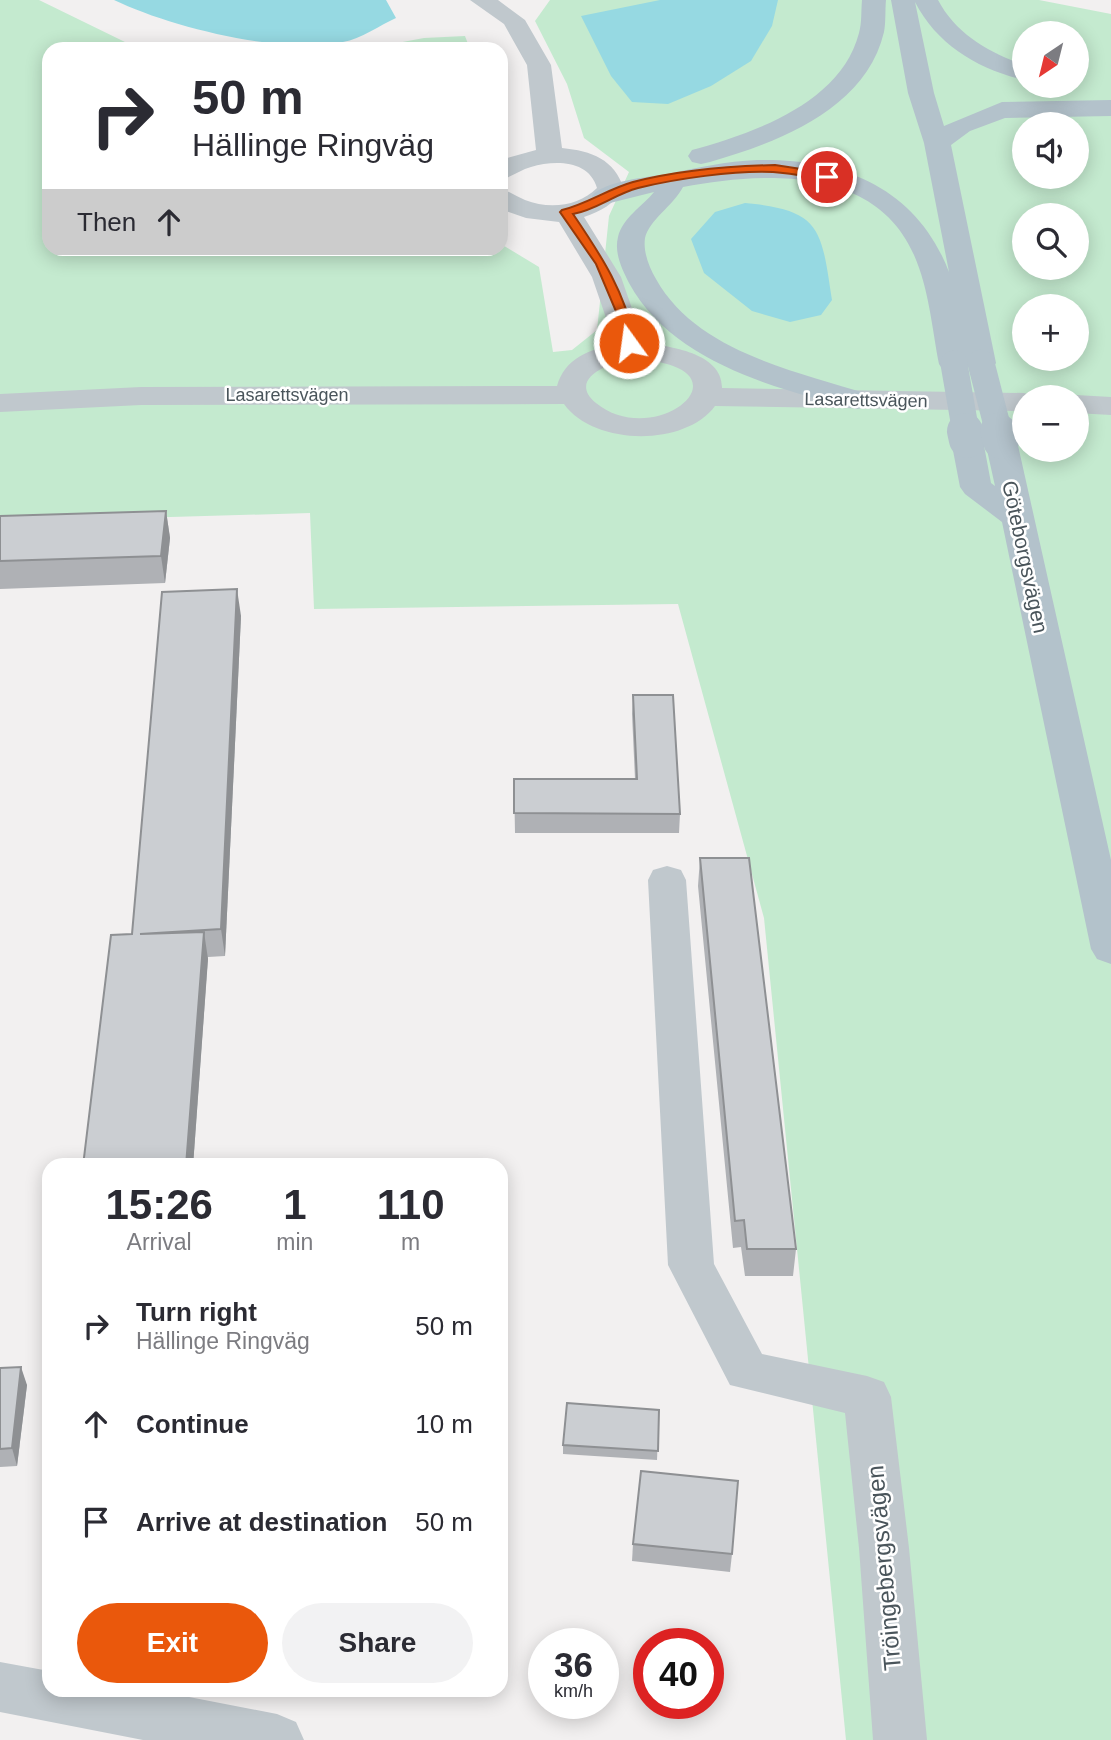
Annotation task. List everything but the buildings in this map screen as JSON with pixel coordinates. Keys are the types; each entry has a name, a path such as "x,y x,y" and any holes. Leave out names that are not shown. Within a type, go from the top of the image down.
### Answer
{"main road":[{"path":"606,184 674,162 727,150 776,131 801,117 839,86 860,59 870,39 875,19 874,0"},
{"name":"Göteborgsvägen","path":"903,0 922,93 937,143 967,363 984,440 1015,516 1111,949"},
{"path":"926,0 932,13 956,42 1012,68"},
{"path":"1089,94 1111,100"},
{"path":"937,143 961,126 1002,110 1111,108"},
{"path":"606,184 635,185 740,169 797,171 853,186 891,207 909,222 923,244 967,363"},
{"path":"674,180 664,198 635,226 631,253 643,286 666,314 708,345 751,366 857,400"}],"street":[{"path":"482,0 513,20 539,65 550,156"},
{"path":"508,167 519,161 550,156 582,160 606,184 583,209 566,212 528,210 508,203"},
{"path":"566,212 602,264 624,316 631,350"},
{"path":"631,350 662,352 686,361 707,379 708,397 704,405 687,418 664,425 635,426 596,416 580,406 573,395 573,380 587,363 603,356 631,350"},
{"name":"Lasarettsvägen","path":"0,403 141,396 573,395"},
{"name":"Lasarettsvägen","path":"708,397 1012,402"},
{"path":"1089,405 1111,406"},
{"name":"Tröingebergsvägen","path":"667,880 691,1265 747,1371 867,1397 884,1548 900,1740"},
{"path":"0,1687 42,1695"},
{"path":"52,1697 277,1740"}],"green space":[{"path":"0,0 39,0 125,42 42,42 42,256 508,256 508,248 539,267 553,352 572,350 597,330 609,216 629,172 584,138 567,84 535,21 550,0 1039,0 1111,14 1111,1740 846,1740 764,918 678,604 314,609 310,513 0,522"},
{"path":"465,36 467,42 403,42"}],"water":[{"path":"114,0 386,0 396,18 343,42 259,42 195,29"},
{"path":"660,0 778,0 772,26 751,61 711,86 668,104 632,102 611,76 581,16"},
{"path":"745,203 790,211 813,228 825,256 832,300 821,315 790,322 752,311 704,273 691,239 715,212"}],"route":[{"path":"629,343 624,316 602,264 566,212 583,209 606,196 635,185 740,169 797,171 827,177"}]}
